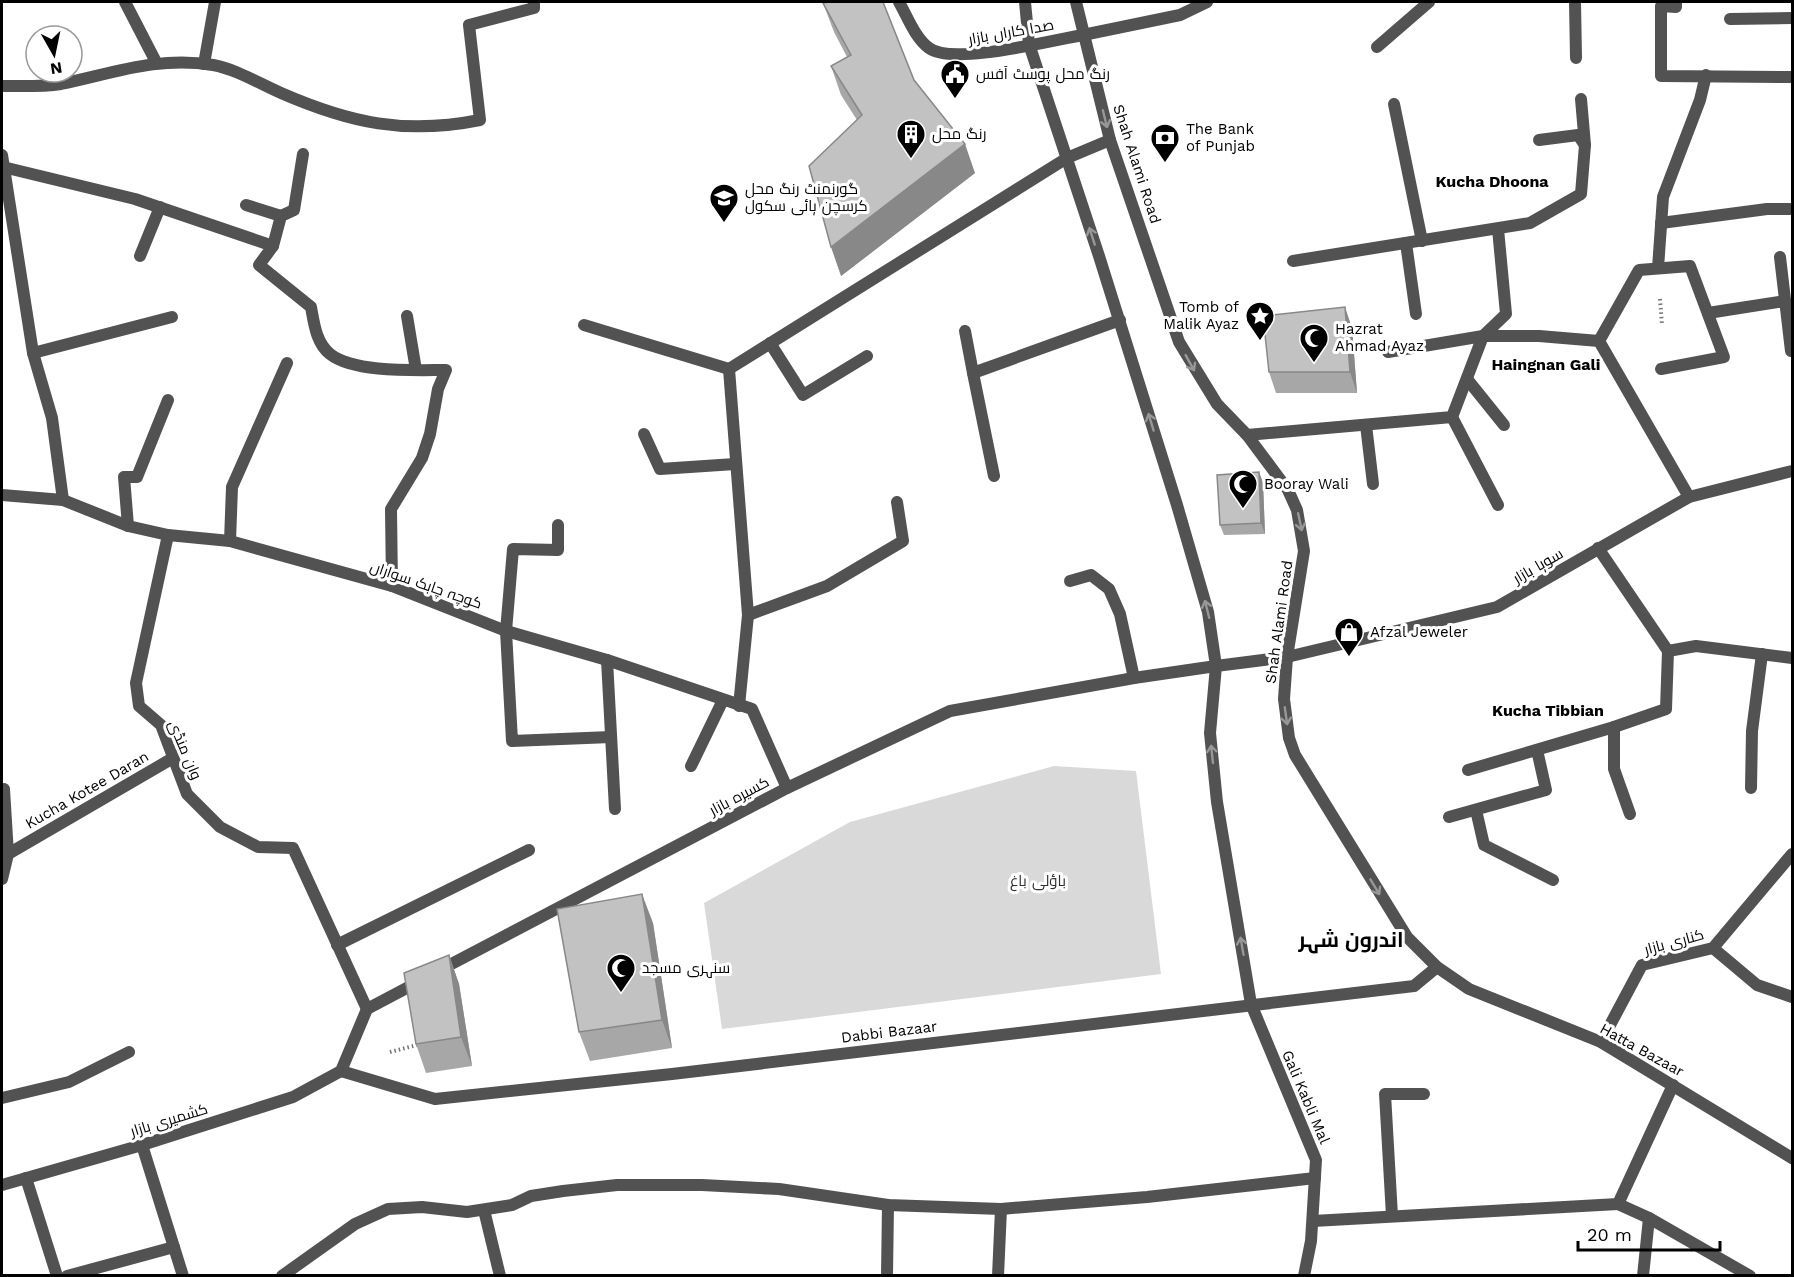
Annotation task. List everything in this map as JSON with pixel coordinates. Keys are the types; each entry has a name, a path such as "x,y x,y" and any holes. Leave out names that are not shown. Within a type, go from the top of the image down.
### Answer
{"street":[{"path":"125,2 156,62"},
{"path":"204,64 215,2"},
{"path":"2,86 58,84 156,62 215,65 308,105 347,118 403,128 447,127 480,120 469,25 534,8 534,2"},
{"name":"صدا کاراں بازار","path":"899,2 919,37 929,49 968,56 1180,15 1207,2"},
{"path":"1025,2 1029,44 1120,320 1208,612 1216,666 1210,733 1216,802 1251,1004"},
{"name":"Shah Alami Road","path":"1076,2 1110,140 1179,342 1217,404 1247,435 1288,490 1301,526 1304,551 1287,657 1285,715 1295,754 1407,937 1437,967"},
{"path":"1377,47 1429,2"},
{"path":"1575,2 1576,58"},
{"path":"1676,2 1676,8 1661,6 1661,75 1792,77"},
{"path":"1730,19 1792,18"},
{"path":"1658,268 1663,197 1700,100 1706,75"},
{"path":"1293,261 1530,224 1581,194 1585,145 1581,99"},
{"path":"1394,104 1422,241"},
{"path":"1539,140 1578,135 1585,145"},
{"path":"584,324 729,369 1067,158 1110,140"},
{"path":"246,205 281,216 294,210 303,154"},
{"path":"63,500 52,418 33,353 2,161 160,207 273,246"},
{"path":"140,256 160,207"},
{"path":"1661,224 1767,209 1792,209"},
{"path":"281,216 273,246 259,266 311,307 315,331 329,354 352,364 416,370 446,370 438,389 430,434 422,458 391,509 392,586"},
{"path":"1498,229 1506,314 1483,336 1452,417 1498,505"},
{"path":"1406,243 1416,314"},
{"path":"1780,257 1791,351"},
{"path":"1599,341 1639,270 1690,266 1724,357 1660,369"},
{"path":"1708,313 1785,301"},
{"path":"407,316 416,370"},
{"path":"33,353 172,317"},
{"path":"973,373 1120,320"},
{"path":"965,331 994,476"},
{"path":"1388,352 1483,336 1539,336 1599,341"},
{"path":"1599,341 1689,497"},
{"path":"770,343 803,395 867,356"},
{"path":"230,542 232,487 287,363"},
{"path":"729,369 748,615 740,706"},
{"path":"1467,379 1504,425"},
{"path":"128,526 124,477 136,477 168,400"},
{"path":"1247,435 1452,417"},
{"path":"1366,425 1373,484"},
{"path":"644,434 660,469 735,464"},
{"name":"سوہا بازار","path":"1216,666 1287,657 1497,607 1689,497 1792,471"},
{"name":"کوچہ چابک سواراں","path":"2,495 63,500 128,526 168,535 230,542 392,586 506,631 607,660 752,709 787,788"},
{"path":"748,615 827,586 903,541 897,502"},
{"path":"558,525 558,550 513,549 506,631 512,741 611,737"},
{"name":"وان منڈی","path":"168,535 136,683 139,705 161,725 187,794 220,827 258,847 293,848 367,1009"},
{"path":"1468,770 1614,727 1666,709 1668,651 1598,548"},
{"path":"1070,581 1091,575 1109,589 1120,614 1134,678"},
{"path":"1668,651 1695,646 1792,658"},
{"path":"1751,788 1752,731 1762,654"},
{"path":"607,660 615,809"},
{"name":"کسیرہ بازار","path":"367,1009 787,788 950,711 1134,678 1216,666"},
{"path":"691,766 723,700"},
{"path":"1614,727 1614,769 1630,814"},
{"path":"1449,817 1546,790 1536,750"},
{"name":"Kucha Kotee Daran","path":"8,854 173,758"},
{"path":"2,790 4,789 8,854 2,879"},
{"path":"1476,810 1484,845 1553,880"},
{"path":"337,945 529,850"},
{"name":"کناری بازار","path":"1601,1042 1642,965 1713,948 1792,855"},
{"path":"1713,948 1757,986 1792,997"},
{"name":"Dabbi Bazaar","path":"341,1071 435,1099 672,1074 1414,986 1437,967"},
{"name":"Hatta Bazaar","path":"1437,967 1470,989 1601,1042 1792,1158"},
{"name":"Gali Kabli Mal","path":"1251,1004 1316,1160 1313,1221 1304,1275"},
{"path":"341,1071 367,1009"},
{"path":"2,1098 69,1082 129,1052"},
{"name":"کشمیری بازار","path":"2,1185 142,1145 293,1097 341,1071"},
{"path":"1618,1204 1673,1084"},
{"path":"1392,1216 1385,1094 1424,1094"},
{"path":"142,1145 183,1275"},
{"path":"26,1178 57,1275"},
{"path":"282,1275 355,1224 388,1209 422,1207 467,1212 512,1205 531,1197 563,1191 628,1185 779,1188 888,1205 1001,1209 1148,1197 1315,1178"},
{"path":"1313,1221 1618,1204 1649,1218 1749,1275"},
{"path":"887,1275 888,1205"},
{"path":"998,1275 1001,1209"},
{"path":"484,1210 500,1275"},
{"path":"1643,1275 1649,1218"},
{"path":"67,1275 174,1247"}],"path":[{"path":"384,1053 422,1044"}],"green space":[{"name":"باؤلی باغ","path":"1054,766 1136,771 1161,974 722,1029 704,903 850,822"}],"building":[{"name":"رنگ محل","path":"883,2 914,80 965,144 831,247 809,166 862,115 831,66 851,55 823,3"},
{"name":"Hazrat Ahmad Ayaz","path":"1345,307 1350,372 1269,372 1263,316"},
{"name":"Booray Wali","path":"1259,472 1261,523 1220,525 1217,475"},
{"path":"642,894 662,1020 579,1032 557,909"},
{"path":"449,955 461,1037 416,1044 404,973"}],"place":[{"name":"رنگ محل پوسٹ آفس","path":"955,100"},
{"name":"رنگ محل","path":"911,160"},
{"name":"The Bank of Punjab","path":"1165,164"},
{"name":"گورنمنٹ رنگ محل کرسچن ہائی سکول","path":"724,224"},
{"name":"Tomb of Malik Ayaz","path":"1260,342"},
{"name":"Hazrat Ahmad Ayaz","path":"1314,364"},
{"name":"Booray Wali","path":"1243,510"},
{"name":"Afzal Jeweler","path":"1349,658"},
{"name":"سنہری مسجد","path":"621,994"}],"district":[{"name":"Kucha Dhoona","path":"1492,181"},
{"name":"Haingnan Gali","path":"1546,364"},
{"name":"Kucha Tibbian","path":"1548,710"},
{"name":"اندرون شہر","path":"1351,939"}]}
